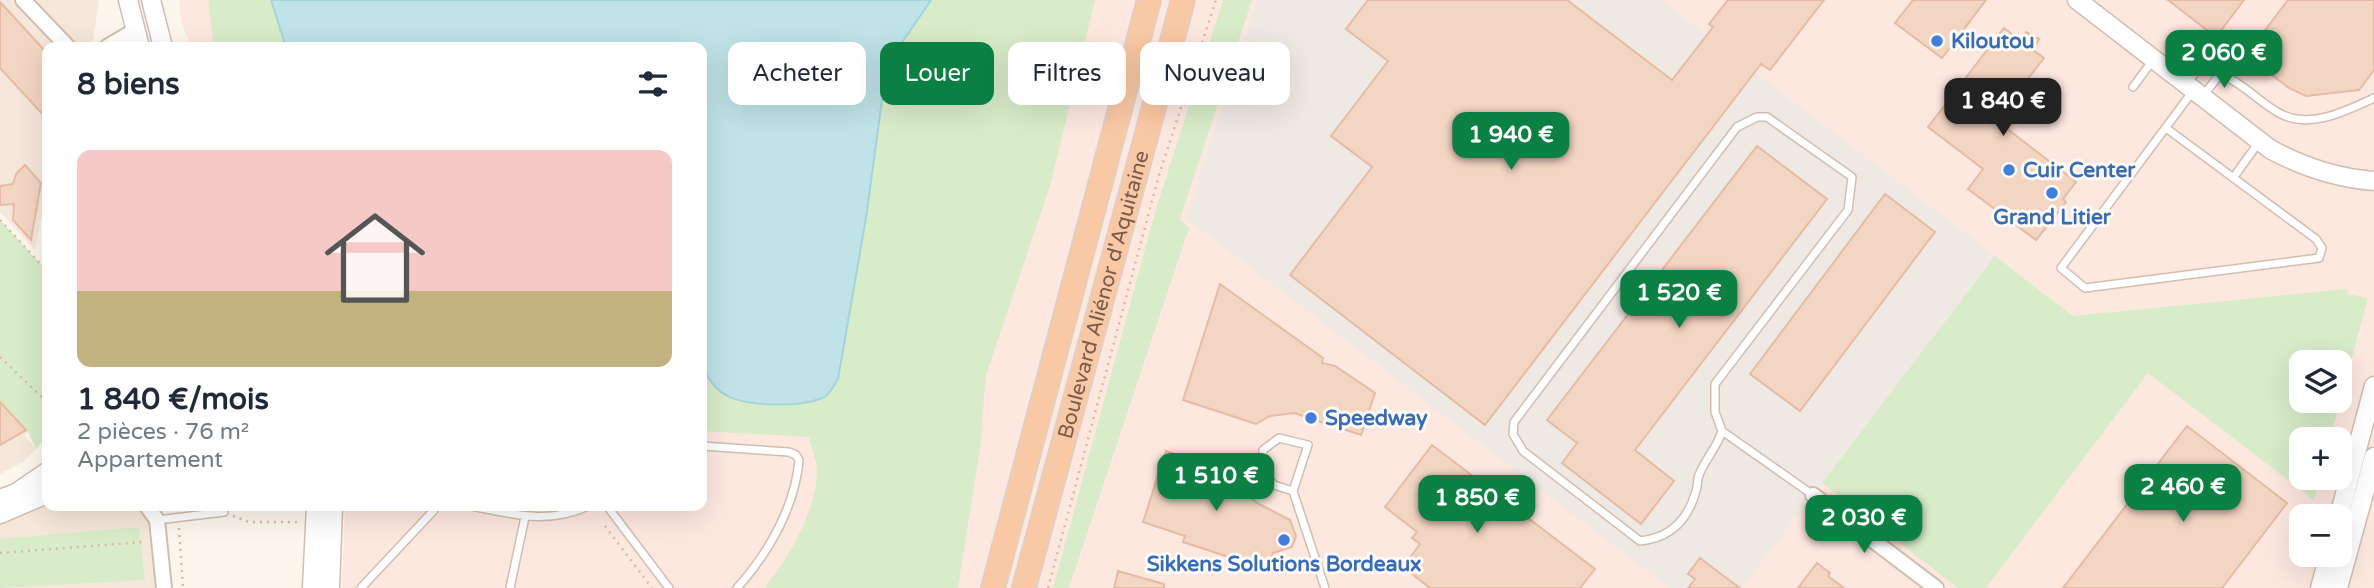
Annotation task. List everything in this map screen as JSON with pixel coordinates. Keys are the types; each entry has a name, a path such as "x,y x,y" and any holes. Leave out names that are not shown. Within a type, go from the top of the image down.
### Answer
{"highway":[{"name":"Boulevard Aliénor d'Aquitaine","path":"1024,588 1183,0"},
{"name":"Boulevard Aliénor d'Aquitaine","path":"993,587 1148,2"}],"street":[{"path":"23,0 63,42"},
{"path":"128,0 137,39"},
{"path":"151,0 162,42"},
{"path":"2077,0 2260,142 2296,164 2374,181"},
{"path":"2342,504 2374,386"},
{"path":"2338,588 2374,457"},
{"path":"0,499 16,493 42,475"},
{"path":"1813,495 1936,588"},
{"path":"0,514 42,496"},
{"path":"151,511 157,520 164,588"},
{"path":"312,588 316,511"},
{"path":"330,588 331,511"},
{"path":"2320,588 2326,567"}],"lane":[{"path":"2166,128 2316,239 2322,248 2319,258 2085,288 2061,268 2166,128 2194,91 2208,57"},
{"path":"2133,87 2154,59"},
{"path":"2194,91 2224,76 2278,113 2299,120 2324,118 2374,99"},
{"path":"1722,431 1718,444 1699,475 1696,492 1685,516 1674,530 1664,536 1640,541 1523,451 1513,434 1514,422 1737,127 1757,117 1767,117 1852,177 1852,192 1848,210 1715,384 1715,412 1722,431 1813,495"},
{"path":"2233,178 2260,142"},
{"path":"1293,491 1274,485 1262,471 1264,450 1279,438 1308,444 1293,491 1325,588"},
{"path":"707,446 789,452 799,460 780,523 756,567 737,588"},
{"path":"157,520 211,511"},
{"path":"361,588 433,511"},
{"path":"496,511 525,517 550,518 572,511"},
{"path":"611,511 669,588"},
{"path":"510,588 525,517"}],"path":[{"path":"1048,588 1159,175 1216,0"},
{"path":"0,220 42,266"},
{"path":"0,357 42,397"},
{"path":"228,511 249,522 303,522 303,532"},
{"path":"180,516 183,588"},
{"path":"603,523 652,588"},
{"path":"0,553 160,540"}],"shaded area":[{"path":"0,0 99,0 92,42 42,42 42,214 35,250 0,212"},
{"path":"179,0 2374,0 2374,588 342,588 345,511 707,511 707,42 189,42 181,21"},
{"path":"1257,0 1661,0 1995,256 1742,588 1669,588 1186,218 1223,105 1290,105 1290,42 1243,42"},
{"path":"0,402 28,432 24,435 36,449 23,462 0,474"},
{"path":"42,496 42,511 148,511 164,588 0,588 0,515"}],"green space":[{"path":"208,0 271,0 284,42 213,42"},
{"path":"931,0 1095,0 1085,42 1008,42 1008,105 1070,105 1050,186 986,375 980,448 958,588 764,588 783,563 807,517 816,485 816,461 809,437 707,431 707,372 725,395 838,379 866,218 881,105 994,105 994,42 902,42"},
{"path":"1223,0 1252,0 1238,42 1210,42"},
{"path":"1189,105 1217,105 1180,219 1189,228 1069,588 1053,588 1156,209"},
{"path":"0,220 42,266 42,442 36,449 28,432 0,402"},
{"path":"1995,256 2073,316 2347,289 2348,294 2368,298 2352,357 2352,350 2289,350 2289,413 2337,413 2333,427 2289,427 2289,481 2148,373 1986,588 1958,588 1822,483"},
{"path":"2301,490 2317,490 2314,500"},
{"path":"139,527 145,580 0,588 0,539"}],"water":[{"path":"271,0 931,0 902,42 880,42 881,105 866,218 838,379 823,398 810,402 772,405 746,402 726,395 707,374 707,42 284,42"}],"building":[{"path":"1368,0 1567,0 1672,80 1713,27 1709,24 1728,0 1824,0 1770,70 1761,64 1485,425 1290,275 1372,167 1331,136 1388,61 1346,29"},
{"name":"Kiloutou","path":"1913,0 1986,0 1942,58 1895,23"},
{"path":"2168,0 2244,0 2216,37"},
{"path":"2288,0 2374,0 2374,70 2359,90 2306,96 2289,88 2246,55"},
{"path":"0,2 42,48 42,114 0,68"},
{"path":"2004,28 2021,41 2026,32 2039,39 2033,50 2044,58 1996,120 2076,182 2063,199 2066,202 2036,240 1968,189 1983,169 1928,127"},
{"path":"1757,146 1827,199 1635,450 1674,481 1641,524 1562,463 1577,443 1547,420"},
{"path":"25,165 41,183 31,240 13,220 14,204 0,205 0,186 13,184 16,174"},
{"path":"1885,194 1935,232 1800,411 1750,374"},
{"path":"1220,284 1323,358 1322,363 1335,366 1375,393 1361,435 1294,413 1270,416 1256,424 1183,400"},
{"path":"0,402 26,430 0,445"},
{"path":"2187,426 2287,503 2222,588 2063,588"},
{"path":"1432,445 1595,569 1580,588 1430,588 1403,567 1420,544 1412,538 1417,532 1385,507"},
{"path":"1166,451 1237,475 1247,494 1257,503 1290,520 1296,536 1292,547 1273,553 1268,570 1183,542 1185,536 1143,522"},
{"path":"1700,558 1740,588 1688,588 1695,579 1688,574"},
{"path":"1817,563 1830,573 1828,576 1844,588 1798,588"},
{"path":"1118,571 1164,584 1164,588 1114,588"}],"place":[{"name":"Kiloutou","path":"1937,41"},
{"name":"Cuir Center","path":"2009,170"},
{"name":"Grand Litier","path":"2052,193"},
{"name":"Speedway","path":"1311,418"},
{"name":"Sikkens Solutions Bordeaux","path":"1284,540"}]}
